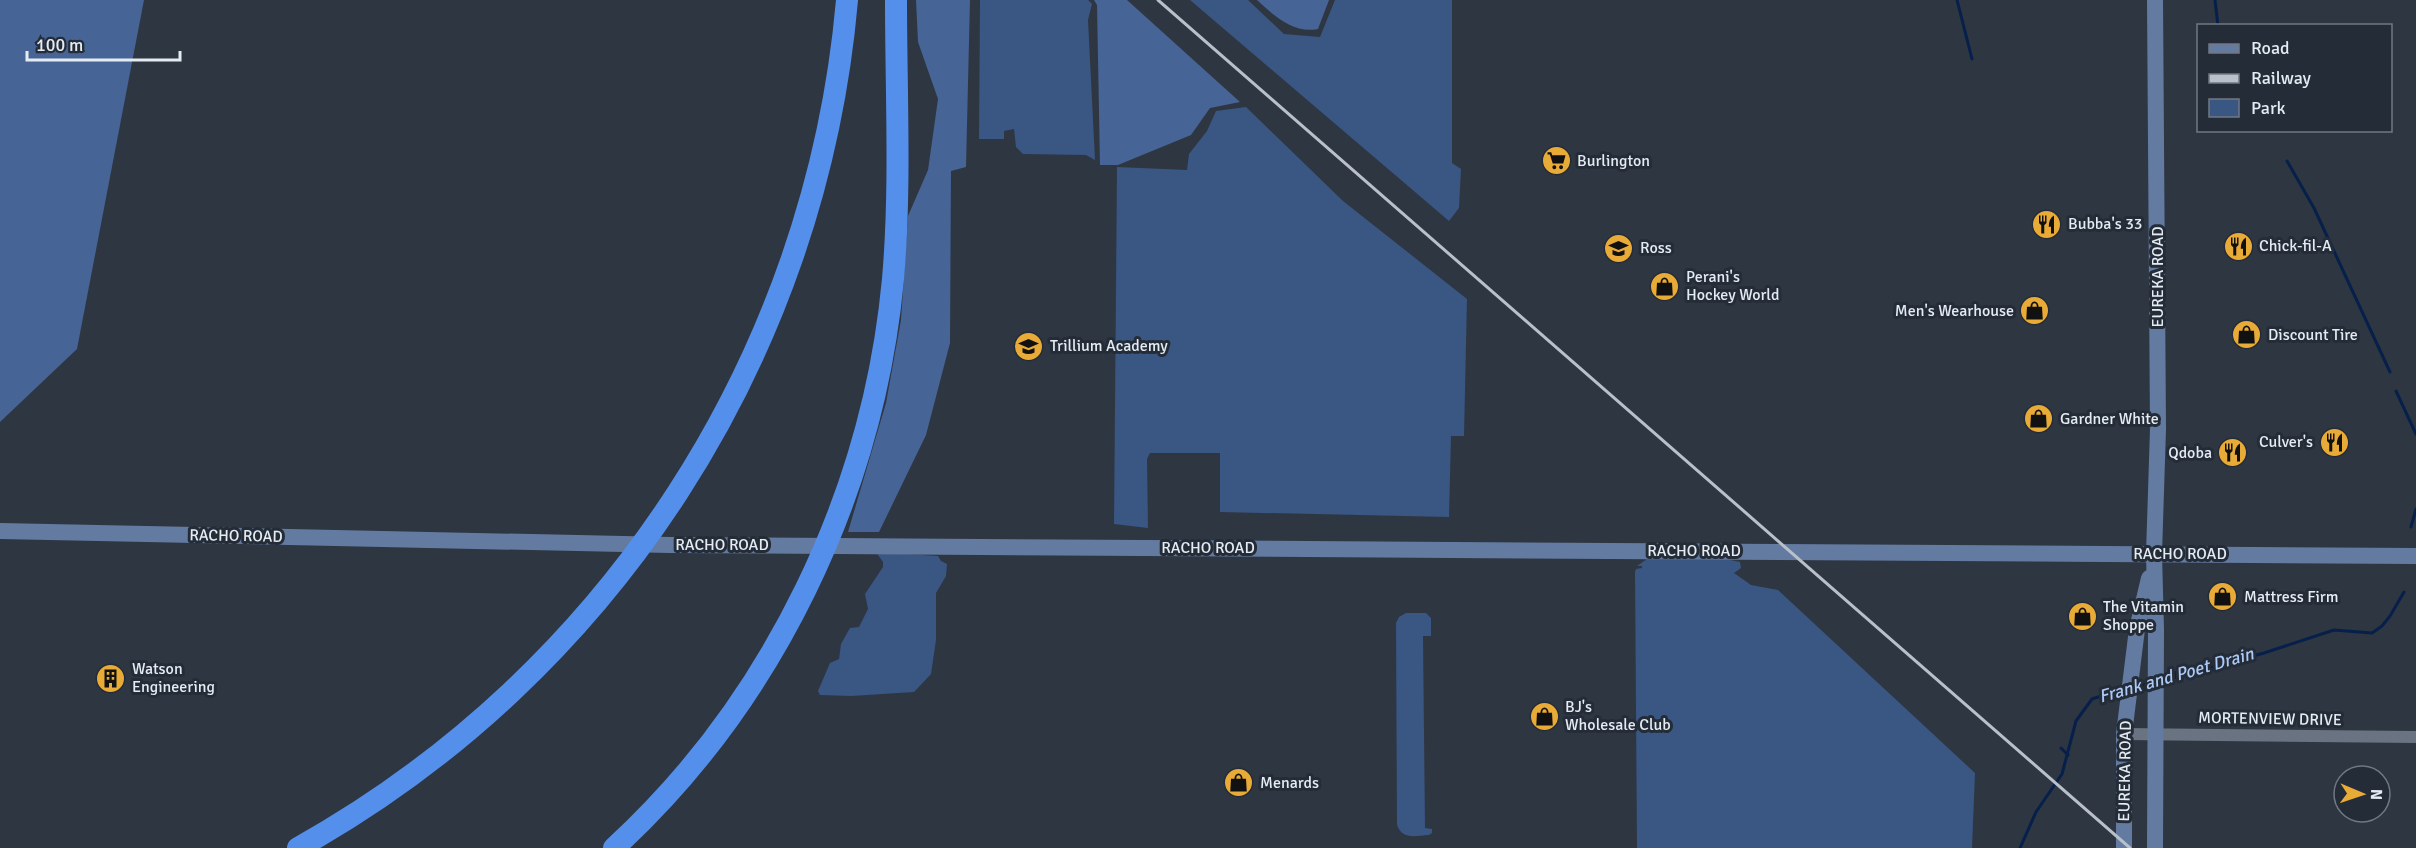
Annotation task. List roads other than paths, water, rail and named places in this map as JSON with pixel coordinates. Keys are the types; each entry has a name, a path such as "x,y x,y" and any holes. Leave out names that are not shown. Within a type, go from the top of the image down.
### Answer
{"highway":[{"path":"298,848 415,773 476,724 542,662 583,618 627,563 663,515 696,465 727,411 768,323 804,224 830,123 847,0"},
{"path":"614,848 674,787 723,726 770,656 819,565 838,518 872,405 891,300 896,207 896,0"}],"street":[{"name":"EUREKA ROAD","path":"2155,0 2158,429 2154,554 2155,848"},
{"name":"RACHO ROAD","path":"0,531 682,545 2416,556"},
{"name":"EUREKA ROAD","path":"2124,848 2124,734 2137,629 2154,554"},
{"name":"MORTENVIEW DRIVE","path":"2124,734 2416,737"}],"waterway":[{"path":"1957,0 1972,59"},
{"name":"Frank and Poet Drain","path":"2215,0 2218,24"},
{"name":"Frank and Poet Drain","path":"2287,161 2314,208 2390,372"},
{"name":"Frank and Poet Drain","path":"2396,391 2416,434"},
{"name":"Frank and Poet Drain","path":"2411,527 2416,509"},
{"name":"Frank and Poet Drain","path":"2162,681 2264,653 2334,630 2372,633 2390,616 2404,592"},
{"name":"Frank and Poet Drain","path":"2172,670 2178,676"},
{"name":"Frank and Poet Drain","path":"2135,686 2149,684"},
{"name":"Frank and Poet Drain","path":"2020,848 2036,812 2062,774 2076,721 2092,699 2123,689"},
{"path":"2061,748 2068,755"}],"railway":[{"path":"1158,0 2130,848"}],"place":[{"name":"Burlington","path":"1556,161"},
{"name":"Bubba's 33","path":"2047,224"},
{"name":"Chick-fil-A","path":"2238,246"},
{"name":"Ross","path":"1619,248"},
{"name":"Perani's Hockey World","path":"1665,286"},
{"name":"Men's Wearhouse","path":"2035,311"},
{"name":"Discount Tire","path":"2247,335"},
{"name":"Trillium Academy","path":"1029,346"},
{"name":"Gardner White","path":"2039,419"},
{"name":"Culver's","path":"2334,442"},
{"name":"Qdoba","path":"2233,453"},
{"name":"Mattress Firm","path":"2223,597"},
{"name":"The Vitamin Shoppe","path":"2082,616"},
{"name":"Watson Engineering","path":"111,678"},
{"name":"BJ's Wholesale Club","path":"1544,716"},
{"name":"Menards","path":"1239,783"}]}
